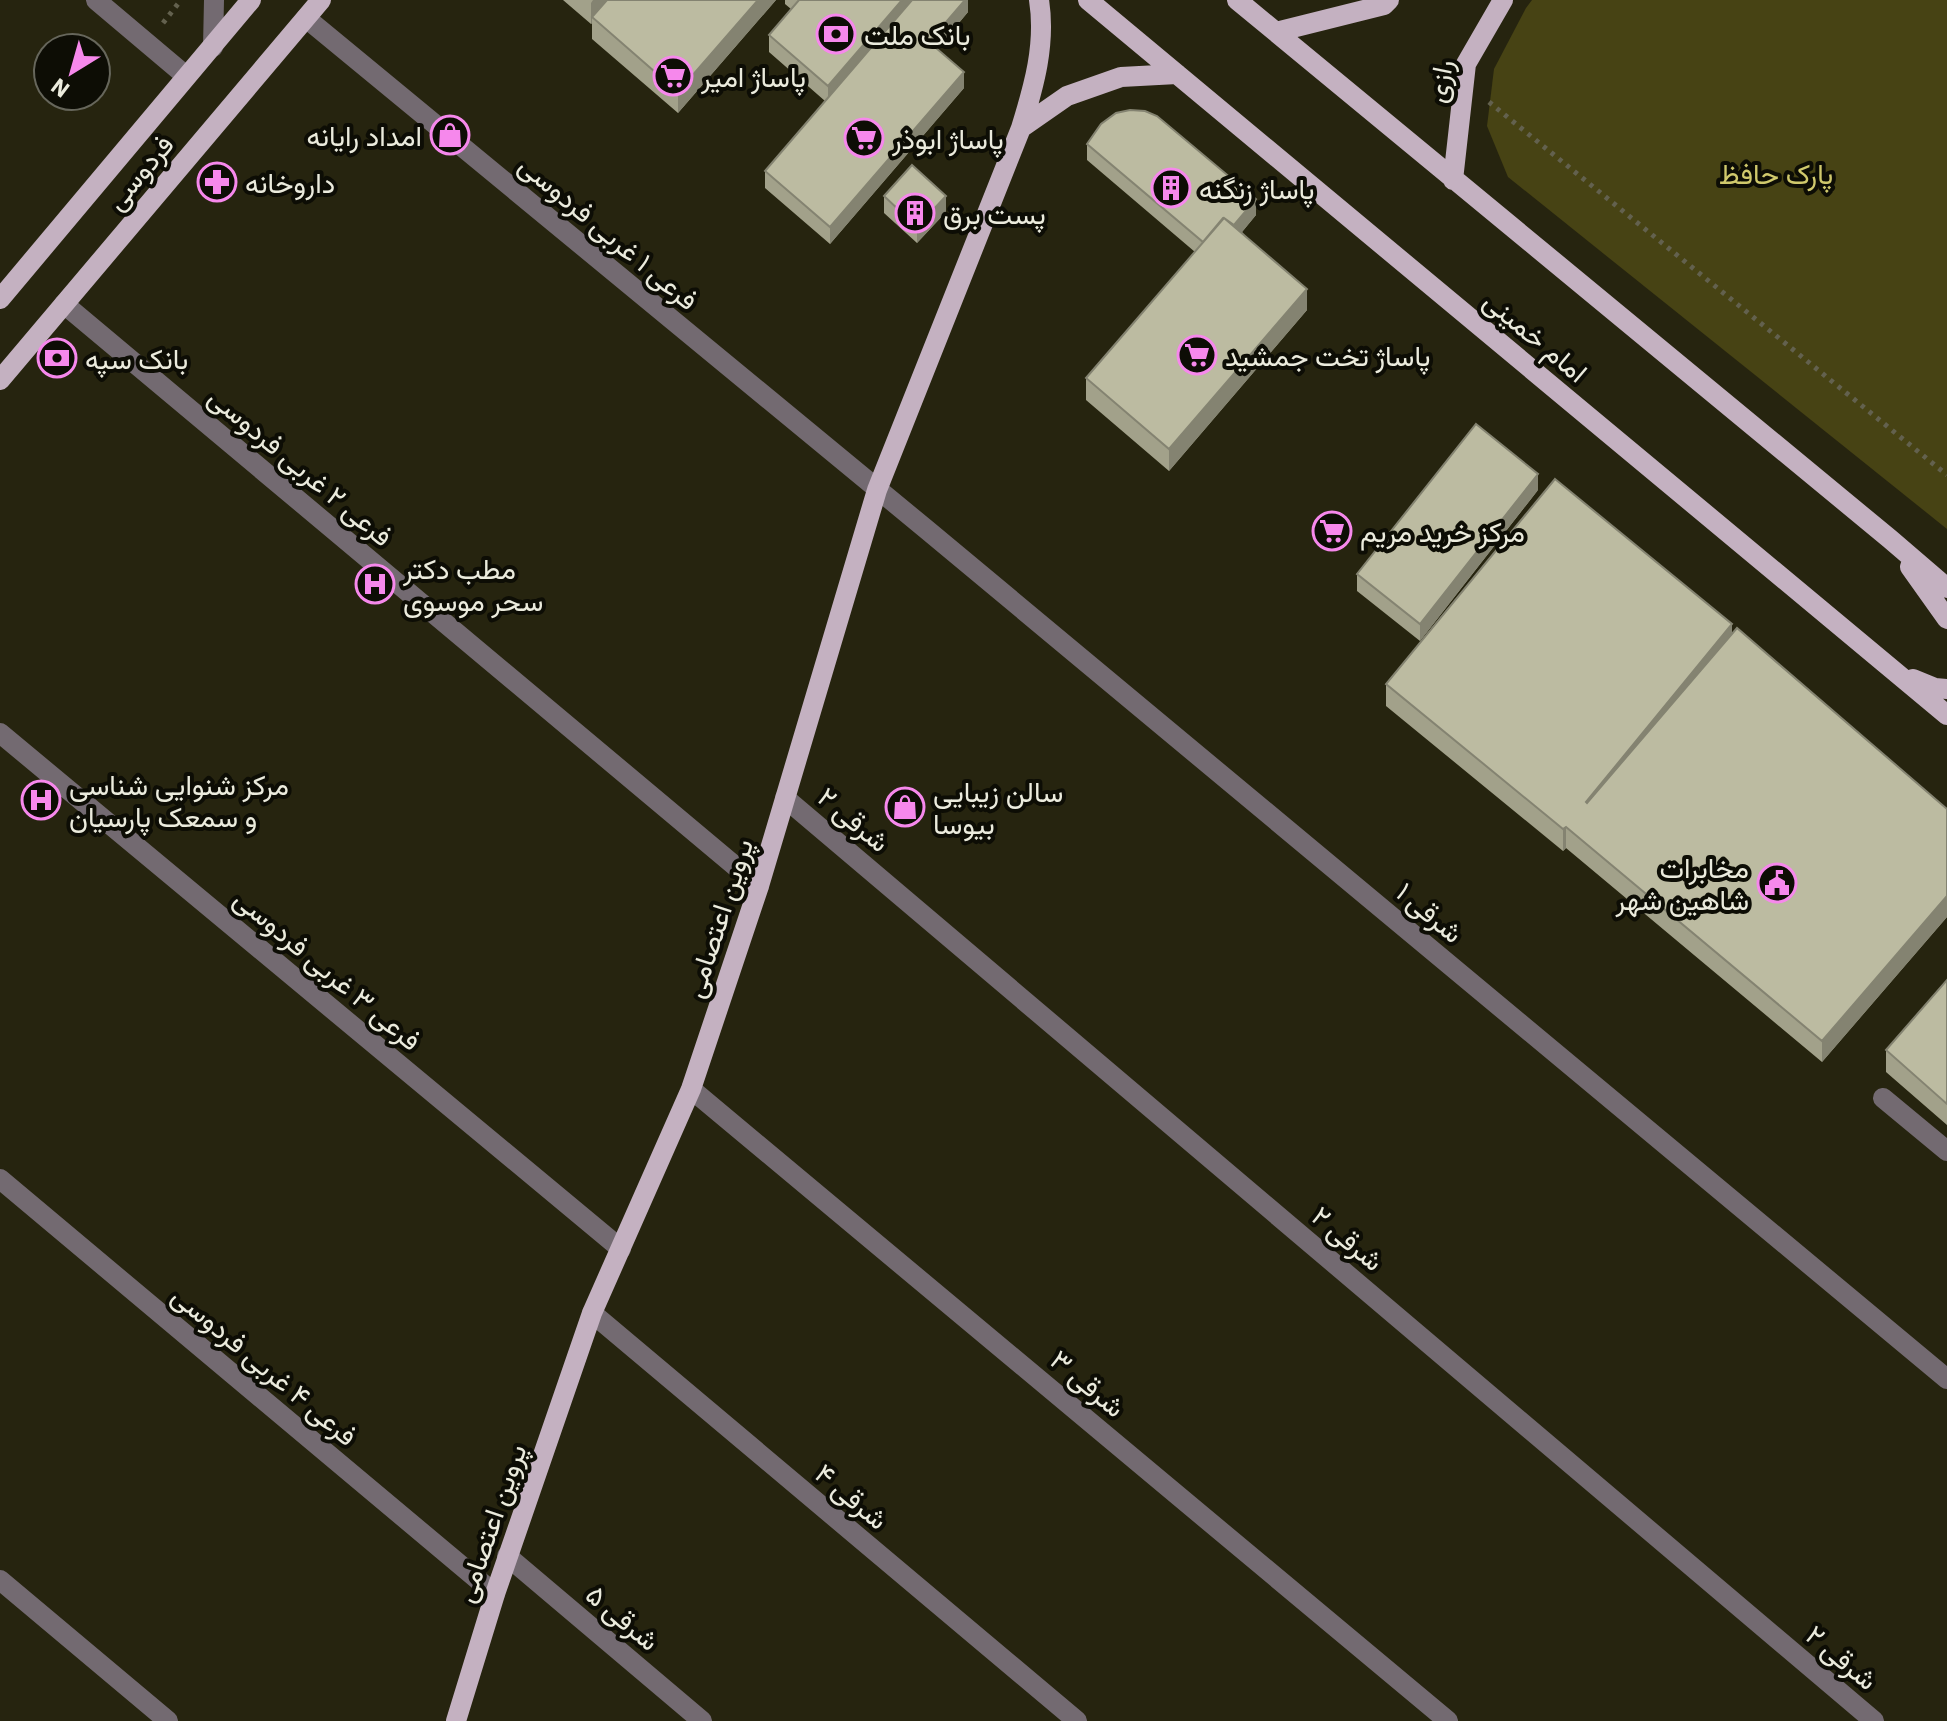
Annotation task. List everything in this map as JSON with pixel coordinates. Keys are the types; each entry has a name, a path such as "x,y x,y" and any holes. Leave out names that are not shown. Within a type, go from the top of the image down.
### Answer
{"main road":[{"name":"فردوسی","path":"0,299 251,0"},
{"name":"فردوسی","path":"0,380 321,0"},
{"name":"پروین اعتصامی","path":"456,1721 507,1556 592,1313 691,1089 759,886 877,490 1021,128 1036,80 1042,18 1039,0"},
{"name":"امام خمینی","path":"1088,0 1947,715"},
{"path":"1237,0 1947,588"},
{"path":"1276,32 1384,5 1389,0"},
{"name":"رازی","path":"1453,180 1466,64 1503,0"},
{"path":"1021,128 1067,96 1121,77 1177,74"},
{"path":"1890,539 1947,619"},
{"path":"1894,672 1935,688 1947,689"}],"street":[{"path":"96,0 186,76"},
{"path":"213,47 214,0"},
{"name":"فرعی ۱ غربی فردوسی","path":"306,18 877,490"},
{"name":"فرعی ۲ غربی فردوسی","path":"64,304 759,886"},
{"name":"۱ شرقی","path":"877,490 1947,1379"},
{"name":"فرعی ۳ غربی فردوسی","path":"0,733 621,1249"},
{"name":"۲ شرقی","path":"785,798 1874,1721"},
{"name":"۳ شرقی","path":"691,1089 1448,1721"},
{"path":"1883,1098 1947,1151"},
{"name":"فرعی ۴ غربی فردوسی","path":"0,1179 495,1594"},
{"name":"۴ شرقی","path":"592,1313 1077,1721"},
{"name":"۵ شرقی","path":"507,1556 702,1721"},
{"path":"0,1580 168,1721"}],"path":[{"path":"1464,83 1947,475"}],"green space":[{"name":"پارک حافظ","path":"1532,0 1947,0 1947,529 1508,177 1487,126 1494,69"}],"building":[{"name":"پاساژ امیر","path":"607,0 758,0 678,92 592,17"},
{"name":"بانک ملت","path":"799,0 902,0 828,86 769,35"},
{"name":"پاساژ ابوذر","path":"912,0 965,0 929,42 964,72 830,227 765,171"},
{"name":"پاساژ زنگنه","path":"1130,110 1157,116 1256,199 1234,225 1223,218 1203,242 1087,144 1101,124 1116,113"},
{"path":"912,165 946,196 917,227 884,196"},
{"name":"پاساژ تخت جمشید","path":"1224,218 1307,289 1169,449 1086,378"},
{"path":"1476,424 1538,474 1420,624 1357,574"},
{"path":"1555,479 1732,624 1587,803 1737,628 1947,809 1947,896 1822,1041 1566,827 1563,829 1386,684"},
{"path":"1947,980 1947,1104 1886,1050"}],"place":[{"name":"بانک ملت","path":"836,34"},
{"name":"پاساژ امیر","path":"673,76"},
{"name":"امداد رایانه","path":"450,135"},
{"name":"پاساژ ابوذر","path":"864,138"},
{"name":"داروخانه","path":"217,182"},
{"name":"پاساژ زنگنه","path":"1171,188"},
{"name":"پست برق","path":"915,213"},
{"name":"پاساژ تخت جمشید","path":"1197,355"},
{"name":"بانک سپه","path":"57,358"},
{"name":"مرکز خرید مریم","path":"1332,531"},
{"name":"مطب دکتر سحر موسوی","path":"375,584"},
{"name":"مرکز شنوایی شناسی و سمعک پارسیان","path":"41,800"},
{"name":"سالن زیبایی بیوسا","path":"905,807"},
{"name":"مخابرات شاهین شهر","path":"1777,883"}]}
